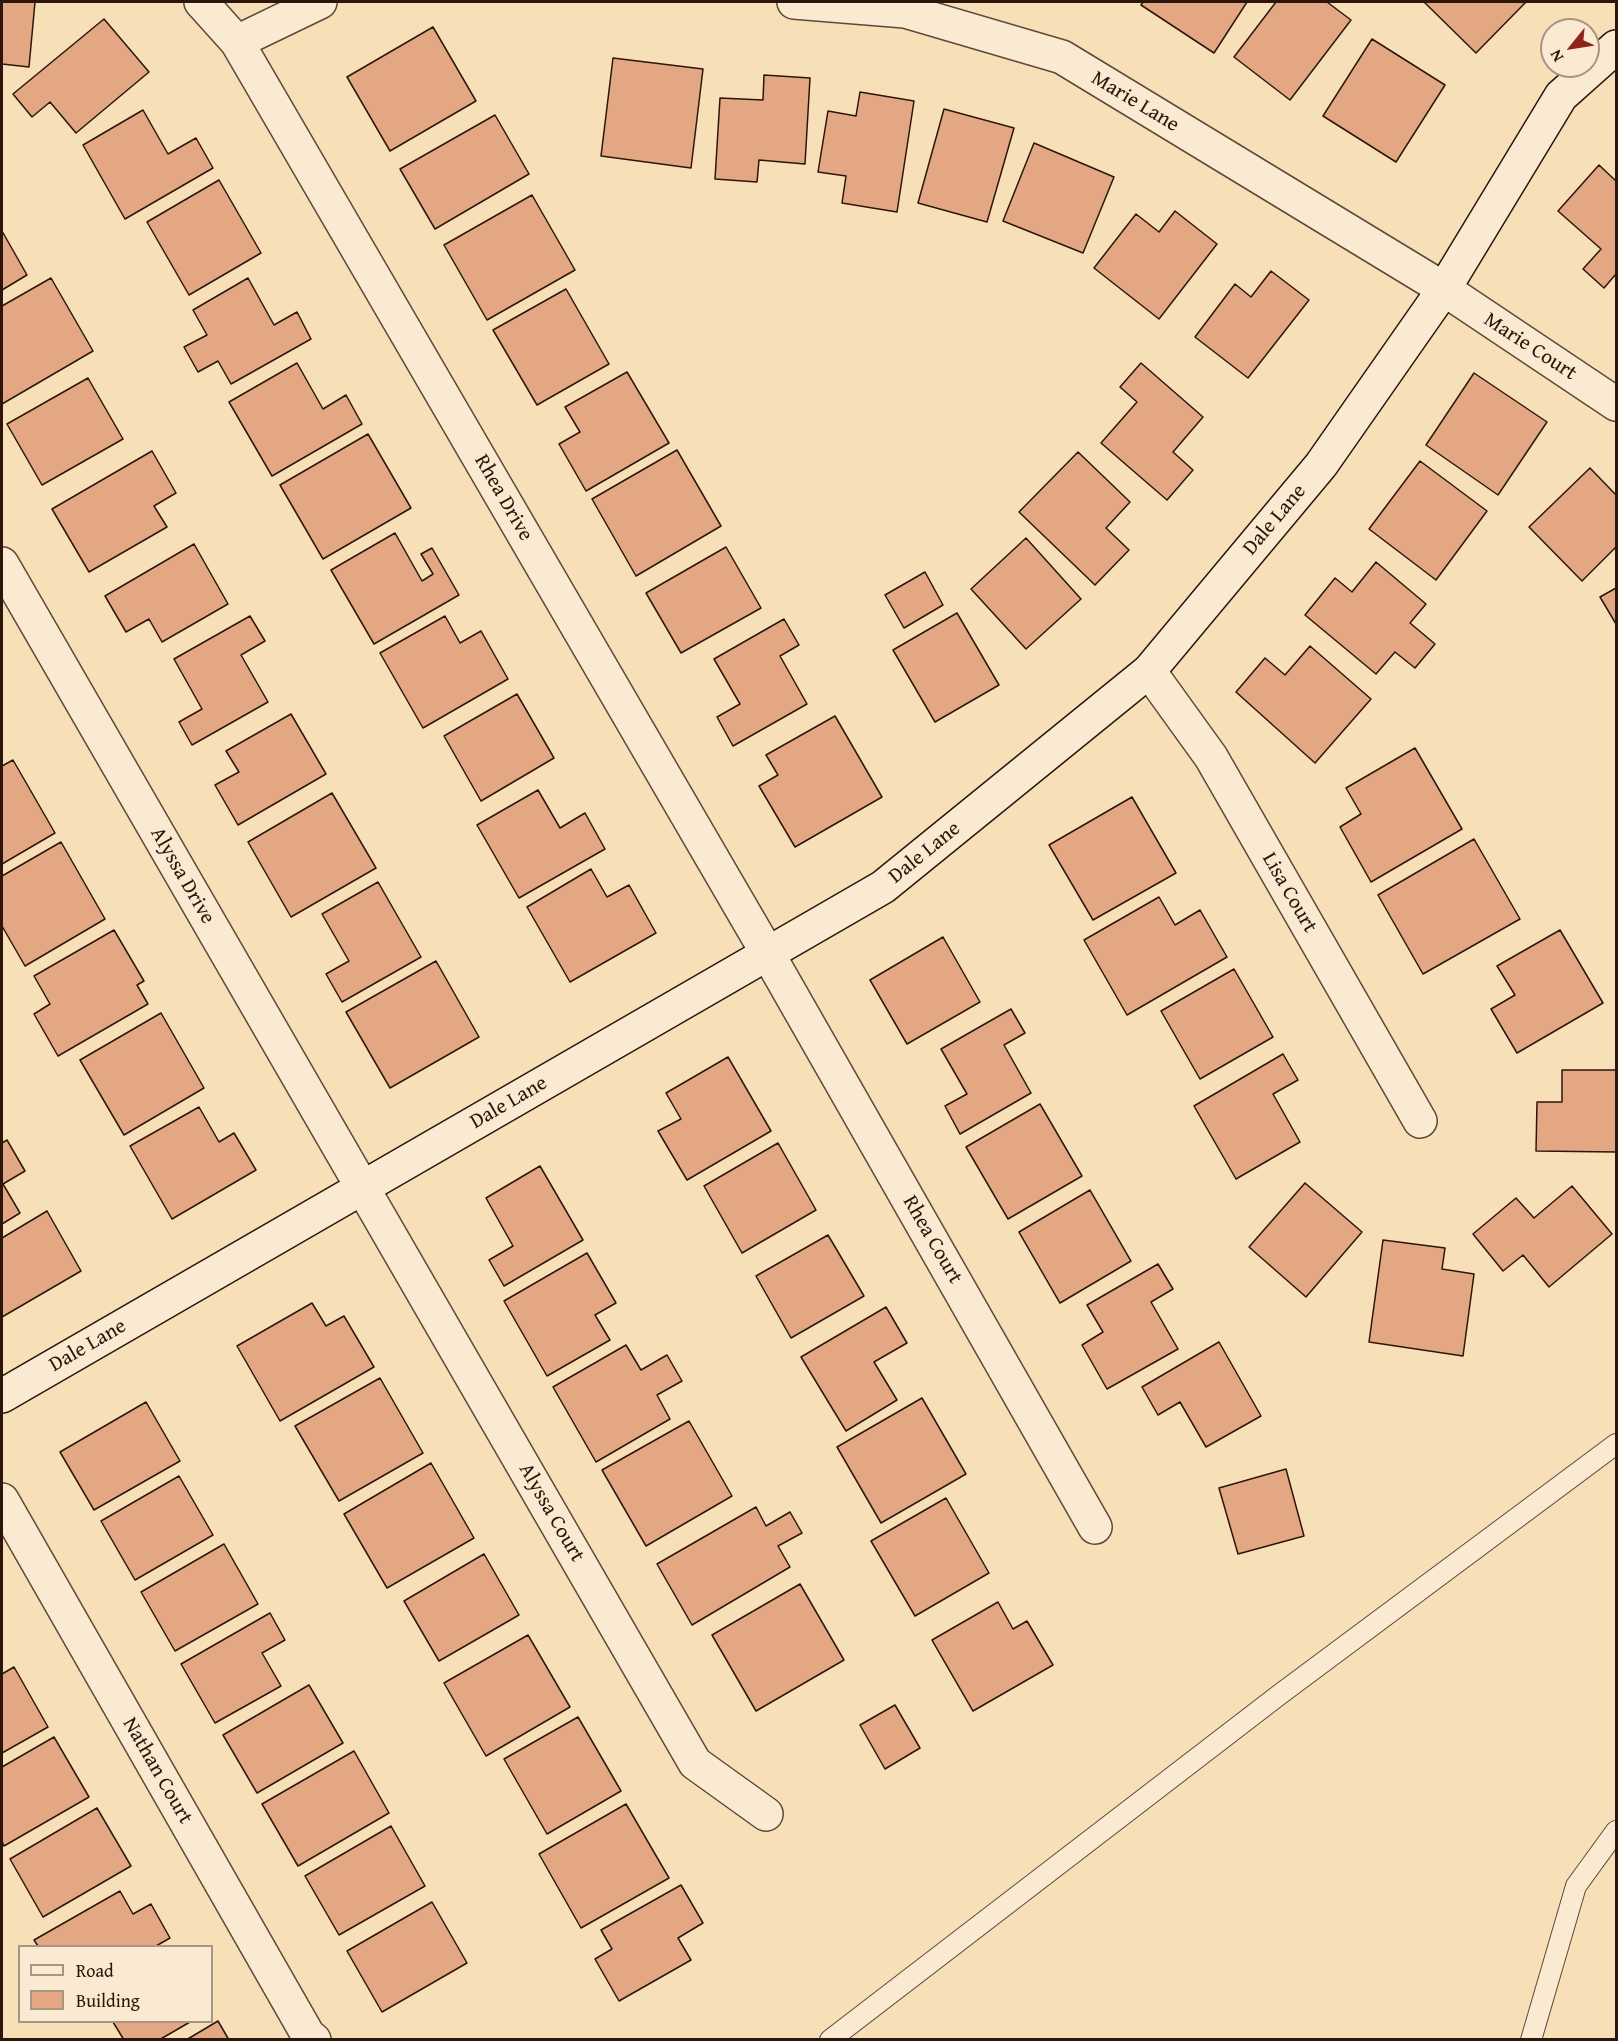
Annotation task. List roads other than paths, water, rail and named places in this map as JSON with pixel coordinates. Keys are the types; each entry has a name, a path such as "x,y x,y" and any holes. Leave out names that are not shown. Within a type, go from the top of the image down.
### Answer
{"street":[{"name":"Rhea Drive","path":"201,2 237,42 768,954"},
{"path":"237,42 320,2"},
{"name":"Marie Lane","path":"794,2 905,11 1062,57 1444,290"},
{"name":"Dale Lane","path":"2,1396 883,887 1149,671 1321,465 1444,290 1561,96 1617,47"},
{"name":"Marie Court","path":"1444,290 1617,404"},
{"name":"Alyssa Drive","path":"2,564 362,1188"},
{"name":"Lisa Court","path":"1149,671 1211,757 1420,1121"},
{"name":"Rhea Court","path":"768,954 1095,1527"},
{"name":"Alyssa Court","path":"362,1188 695,1763 766,1814"},
{"name":"Nathan Court","path":"2,1500 302,2024 314,2040"}],"lane":[{"path":"831,2040 1279,1695 1617,1444"},
{"path":"1531,2040 1576,1886 1617,1831"}]}
